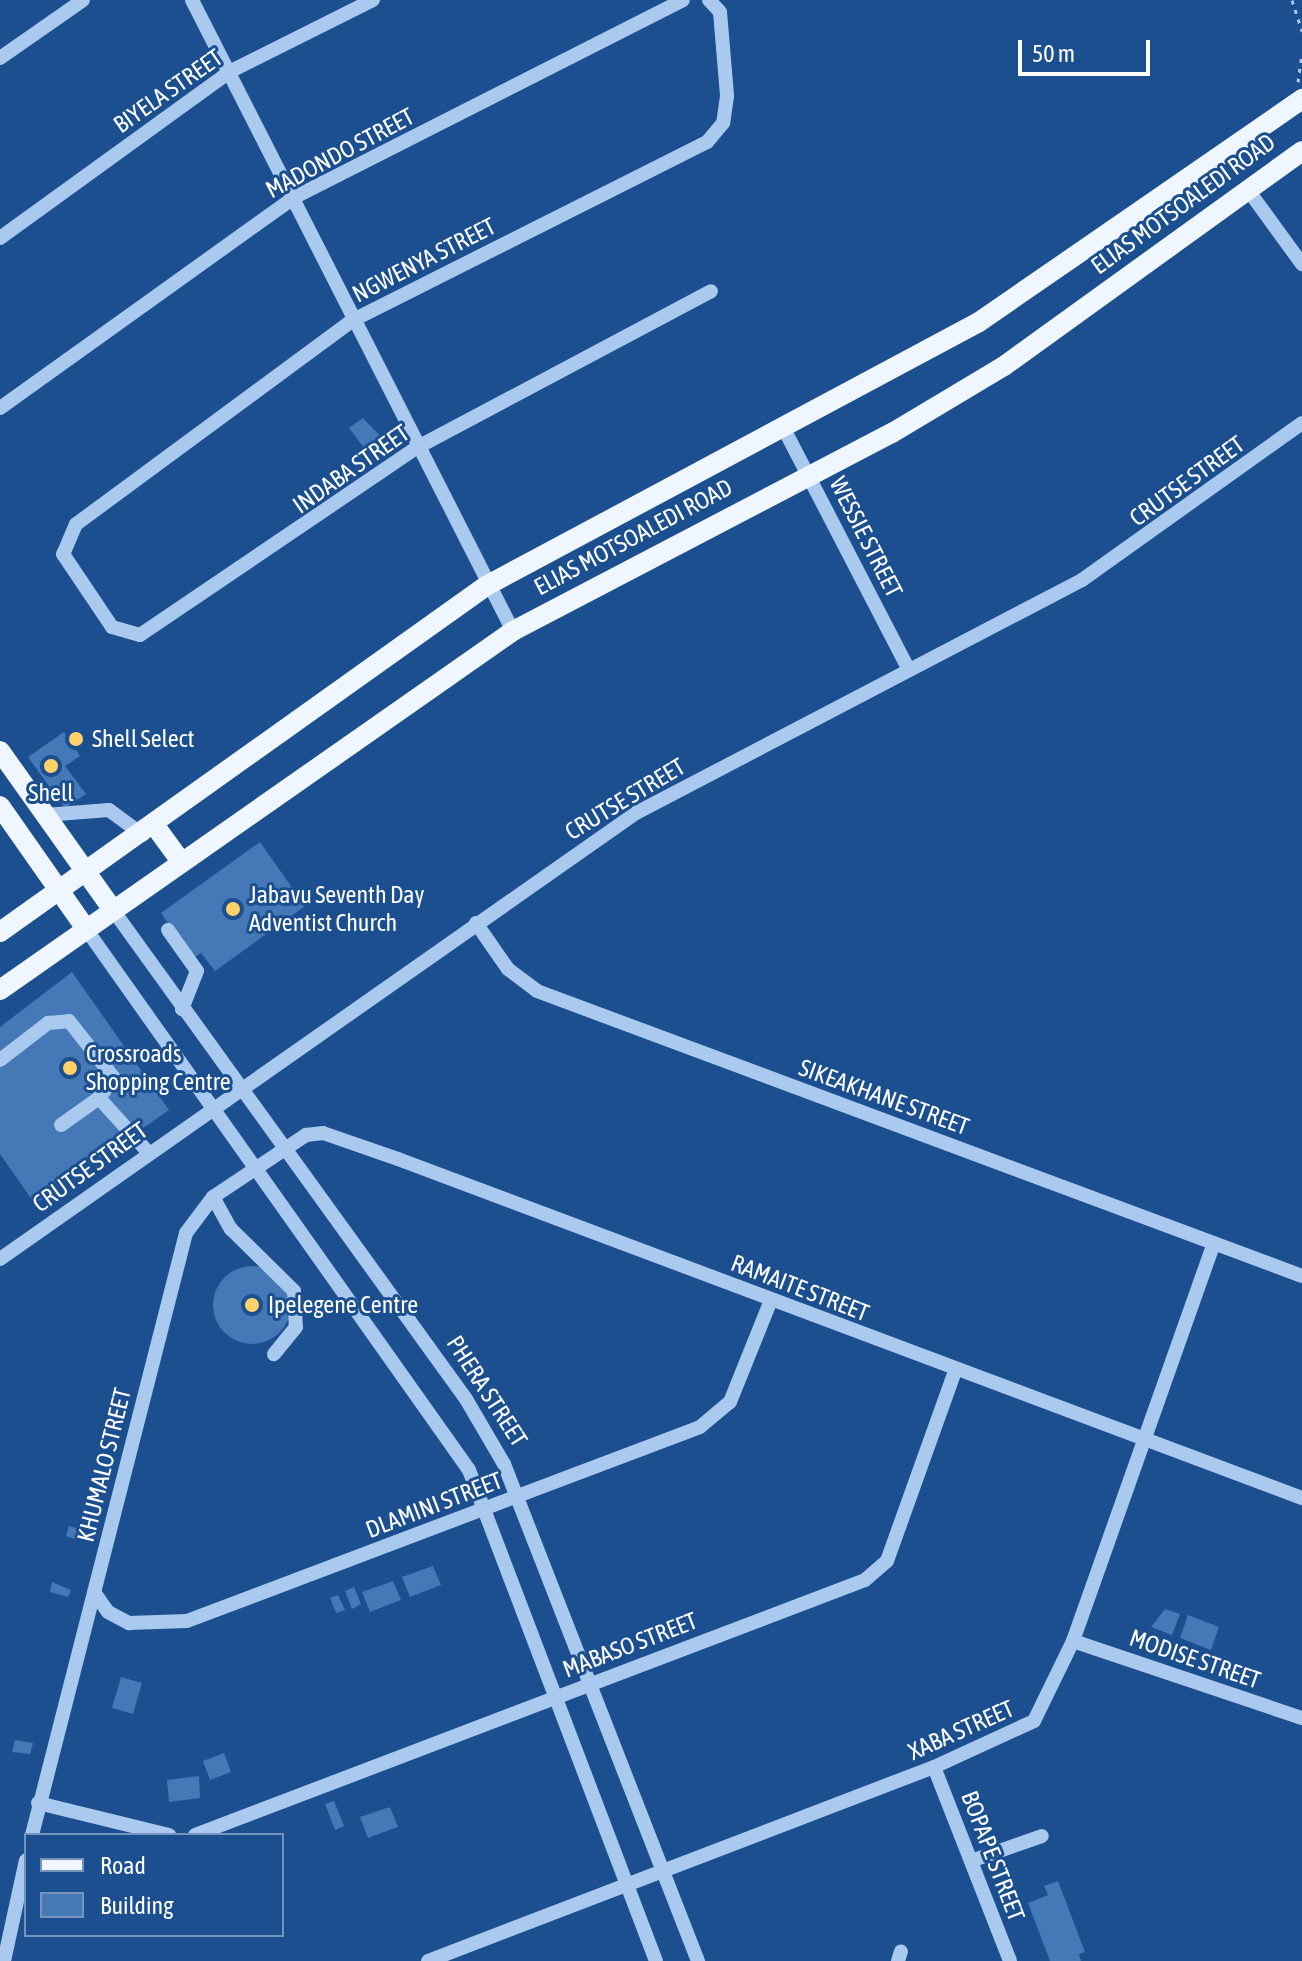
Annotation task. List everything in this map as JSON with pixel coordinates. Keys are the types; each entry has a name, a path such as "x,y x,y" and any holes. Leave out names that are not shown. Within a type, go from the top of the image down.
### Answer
{"main road":[{"name":"ELIAS MOTSOALEDI ROAD","path":"0,932 149,830 486,586 979,322 1302,99"},
{"name":"ELIAS MOTSOALEDI ROAD","path":"0,990 180,860 513,631 808,472 892,433 1004,366 1302,151"},
{"name":"PHERA STREET","path":"1,754 113,910"},
{"path":"0,806 86,929"},
{"path":"149,830 180,860"}],"street":[{"path":"0,58 83,0"},
{"path":"192,0 486,586 513,631"},
{"name":"BIYELA STREET","path":"0,238 229,72 373,0"},
{"name":"MADONDO STREET","path":"0,408 293,198 683,0"},
{"name":"NGWENYA STREET","path":"64,542 90,512 353,320 707,142 723,123 727,96 720,12 711,1"},
{"path":"1248,190 1302,264"},
{"name":"INDABA STREET","path":"64,542 63,554 93,605 112,627 140,635 416,448 711,291"},
{"name":"CRUTSE STREET","path":"0,1259 147,1151 214,1108 636,813 908,668 1082,580 1302,423"},
{"name":"WESSIE STREET","path":"783,427 908,668"},
{"path":"45,815 109,810 149,830"},
{"name":"PHERA STREET","path":"113,910 239,1090 466,1399 520,1496 698,1961"},
{"name":"SIKEAKHANE STREET","path":"476,923 508,969 537,991 1302,1276"},
{"path":"86,929 469,1470 656,1961"},
{"path":"168,930 197,971 182,1009"},
{"path":"0,1060 48,1023 69,1021 114,1078 99,1098 61,1125"},
{"path":"99,1098 147,1151"},
{"name":"RAMAITE STREET","path":"285,1151 306,1135 335,1137 1144,1443 1302,1498"},
{"name":"KHUMALO STREET","path":"32,1833 186,1233 213,1197 285,1151"},
{"path":"213,1197 231,1229 294,1291 296,1327 274,1354"},
{"name":"XABA STREET","path":"428,1961 934,1767 1034,1721 1073,1641 1214,1243"},
{"name":"DLAMINI STREET","path":"94,1592 108,1612 129,1623 171,1624 486,1510 714,1419 730,1402 771,1300"},
{"name":"MABASO STREET","path":"200,1833 881,1569 955,1371"},
{"name":"MODISE STREET","path":"1073,1641 1302,1718"},
{"name":"BOPAPE STREET","path":"934,1767 1010,1961"},
{"path":"38,1803 161,1833"},
{"path":"971,1861 1042,1836"},
{"path":"4,1961 24,1869"}],"path":[{"path":"1292,0 1302,31"},
{"path":"1295,77 1302,53"}],"building":[{"path":"363,418 384,440 370,456 349,428"},
{"path":"64,732 80,756 65,766 86,794 65,808 28,757"},
{"name":"Jabavu Seventh Day Adventist Church","path":"260,842 305,906 215,971 201,953 192,959 161,913"},
{"name":"Crossroads Shopping Centre","path":"72,972 169,1110 35,1204 0,1154 0,1027"},
{"name":"Ipelegene Centre","path":"252,1266 267,1269 280,1277 288,1290 291,1305 288,1320 280,1333 267,1341 252,1344 237,1341 224,1333 216,1320 213,1305 216,1290 224,1277 237,1269"},
{"path":"69,1526 85,1530 81,1541 66,1536"},
{"path":"433,1566 441,1585 410,1597 402,1577"},
{"path":"393,1581 401,1600 370,1612 362,1592"},
{"path":"52,1582 71,1590 68,1597 50,1592"},
{"path":"354,1587 361,1604 352,1609 345,1591"},
{"path":"338,1595 345,1610 336,1613 330,1598"},
{"path":"1165,1609 1180,1614 1172,1635 1151,1627"},
{"path":"1188,1615 1219,1627 1211,1650 1180,1638"},
{"path":"121,1677 142,1683 133,1714 112,1708"},
{"path":"15,1740 33,1743 30,1754 12,1752"},
{"path":"224,1753 231,1772 210,1780 203,1761"},
{"path":"199,1776 200,1798 169,1802 167,1780"},
{"path":"334,1801 344,1826 335,1830 325,1804"},
{"path":"390,1807 398,1827 368,1838 360,1817"},
{"path":"1058,1881 1085,1952 1079,1954 1081,1961 1050,1961 1028,1903 1048,1895 1044,1886"}],"place":[{"name":"Shell Select","path":"76,739"},
{"name":"Shell","path":"51,766"},
{"name":"Jabavu Seventh Day Adventist Church","path":"233,909"},
{"name":"Crossroads Shopping Centre","path":"70,1068"},
{"name":"Ipelegene Centre","path":"252,1305"}]}
